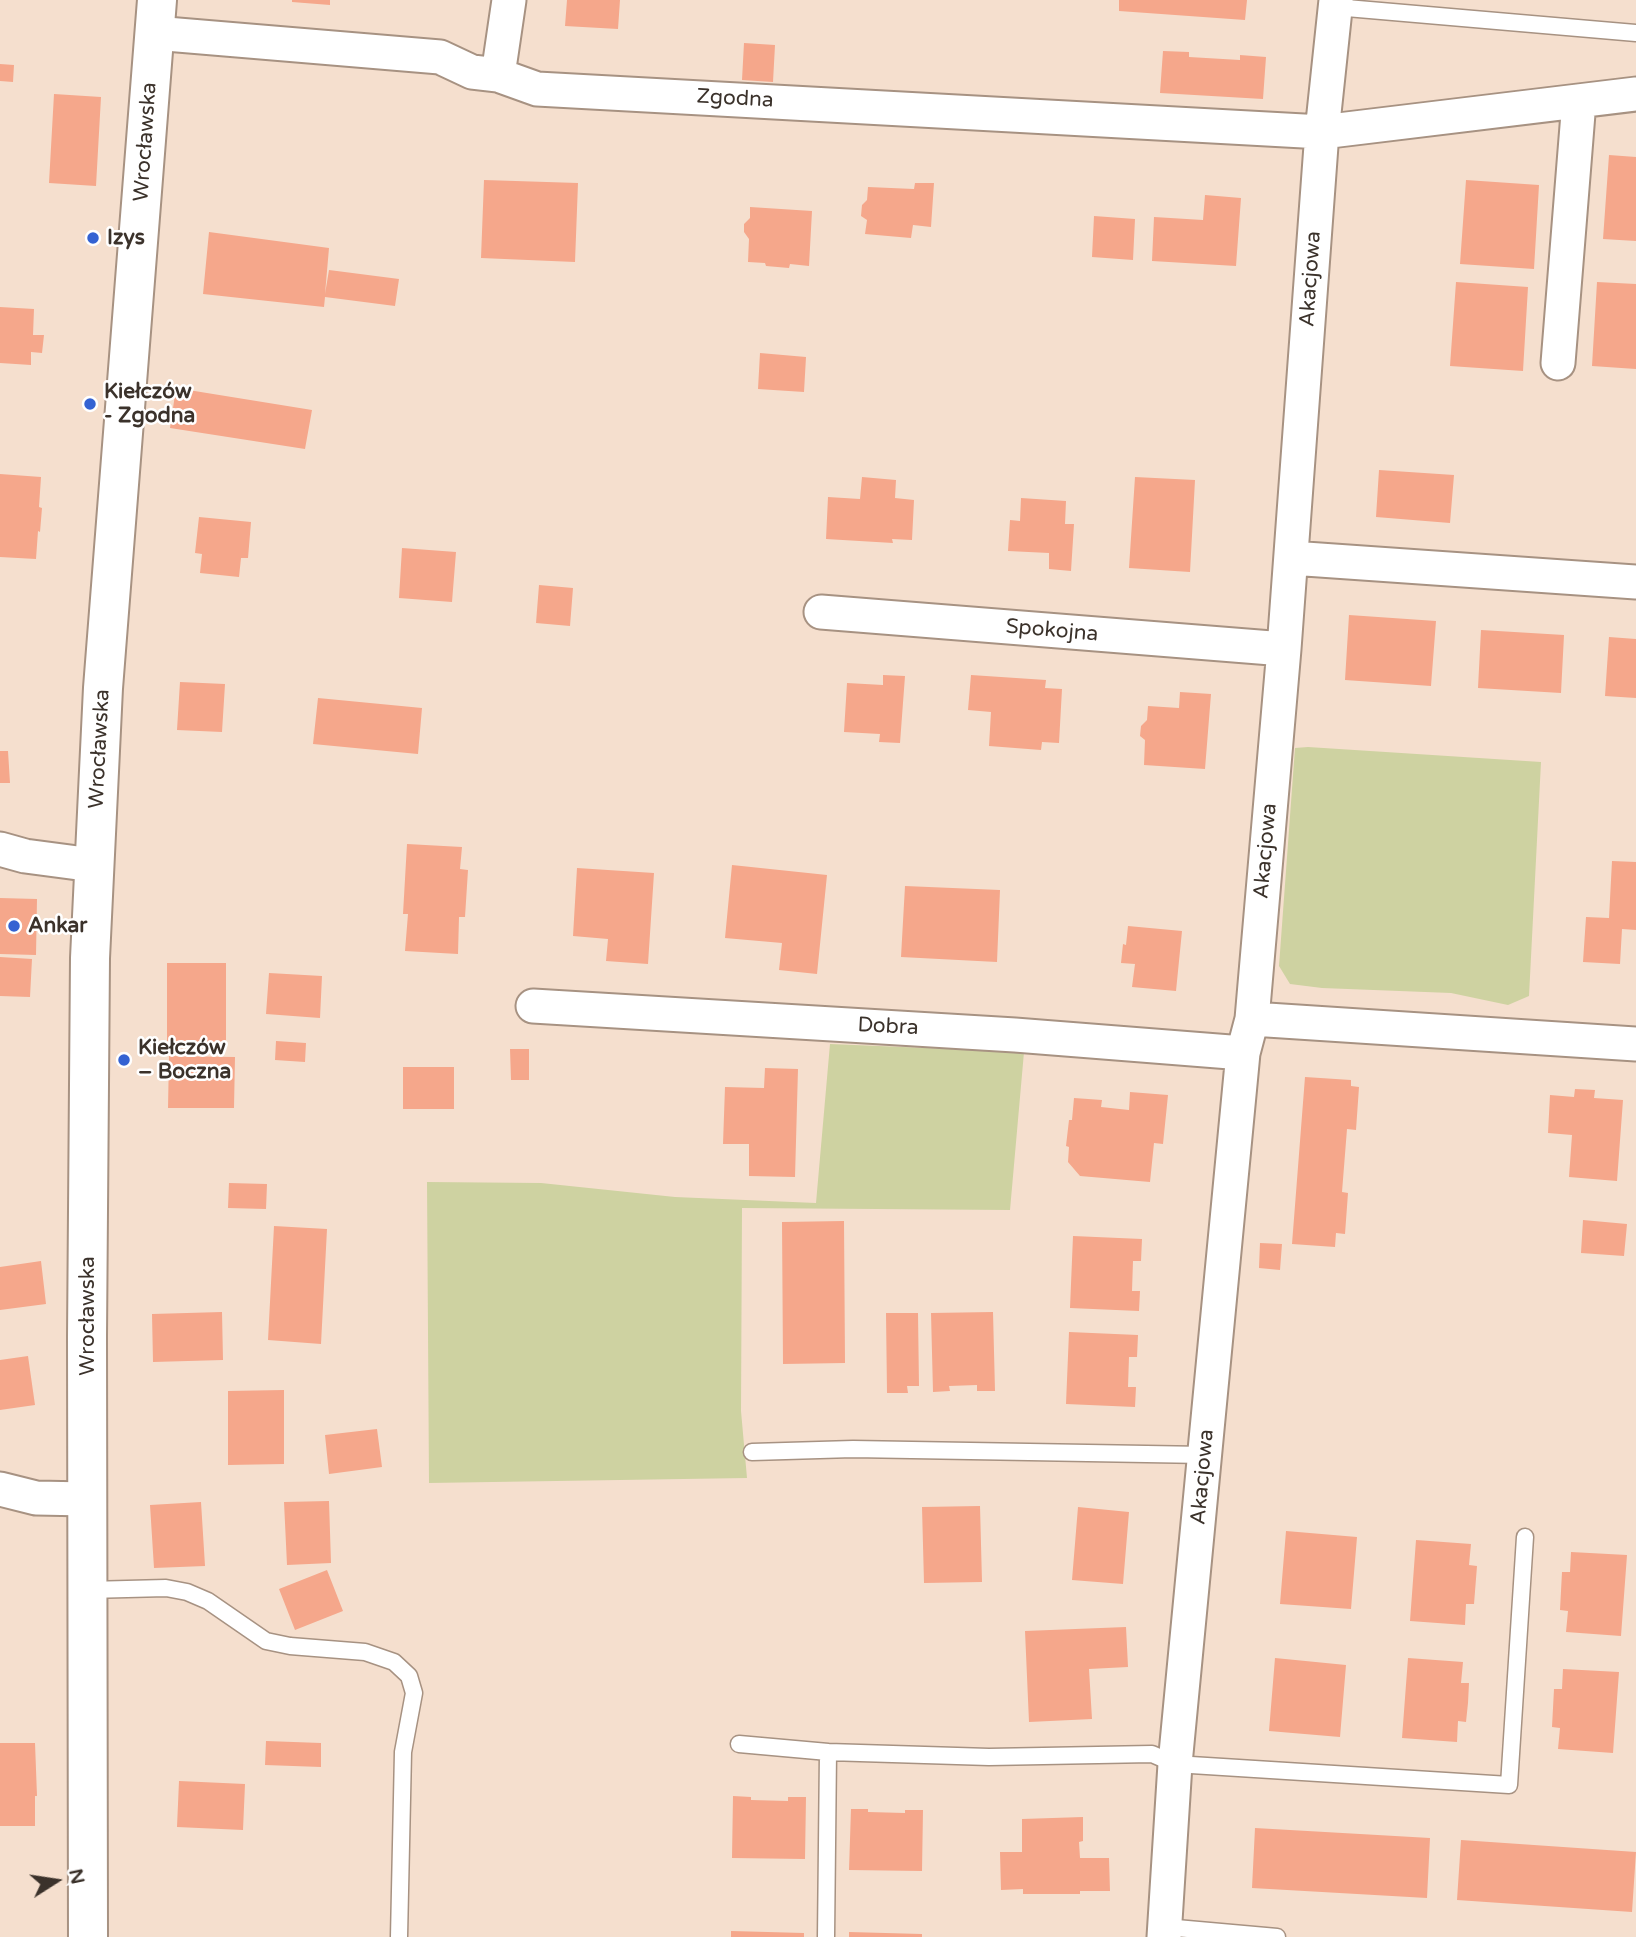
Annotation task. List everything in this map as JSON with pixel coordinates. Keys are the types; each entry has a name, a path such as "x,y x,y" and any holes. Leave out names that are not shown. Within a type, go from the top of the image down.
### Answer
{"street":[{"path":"498,75 509,0"},
{"name":"Akacjowa","path":"1164,1932 1175,1764 1243,1053 1252,1019 1284,649 1322,132 1335,3"},
{"name":"Zgodna","path":"155,17 440,57 472,72 498,75 537,89 1322,132 1636,94"},
{"name":"Wrocławska","path":"88,1937 89,1023 93,865 103,688 155,17"},
{"path":"1558,363 1579,101"},
{"path":"1291,558 1636,582"},
{"name":"Spokojna","path":"821,612 1284,649"},
{"path":"0,849 25,856 93,865"},
{"name":"Dobra","path":"533,1006 1015,1035 1243,1053"},
{"path":"1252,1019 1636,1044"},
{"path":"0,1489 36,1498 87,1499"}],"lane":[{"path":"1335,3 1636,33"},
{"path":"752,1452 853,1449 1205,1455"},
{"path":"739,1744 828,1752 989,1757 1152,1754 1175,1764 1509,1785 1525,1537"},
{"path":"88,1590 166,1588 187,1592 208,1601 266,1641 290,1646 365,1652 394,1662 409,1676 414,1693 403,1752 398,1937"},
{"path":"826,1937 828,1752"},
{"path":"1164,1932 1277,1937"}],"green space":[{"path":"1295,748 1541,762 1529,996 1508,1005 1451,993 1322,988 1290,984 1279,966"},
{"path":"830,1044 1024,1052 1010,1210 742,1208 741,1411 747,1478 429,1483 427,1182 541,1183 675,1197 816,1203"}],"building":[{"path":"330,0 330,5 292,2"},
{"path":"567,0 620,0 618,29 565,26"},
{"path":"1119,0 1247,0 1245,20 1119,11"},
{"path":"744,43 775,45 773,82 742,80"},
{"path":"1163,51 1189,52 1189,57 1240,60 1240,55 1266,57 1263,99 1160,93"},
{"path":"0,64 14,65 13,82 0,81"},
{"path":"54,94 101,97 96,186 49,183"},
{"path":"1609,155 1636,157 1636,241 1603,239"},
{"path":"484,180 578,183 575,262 481,258"},
{"path":"1466,180 1539,185 1534,269 1460,264"},
{"path":"915,183 934,183 931,227 913,225 911,238 865,234 867,220 861,216 868,187 914,189"},
{"path":"1205,195 1241,198 1236,266 1152,261 1154,217 1203,220"},
{"path":"750,207 812,211 809,266 790,264 789,268 748,262 749,239 744,232 744,224 750,218"},
{"path":"1094,216 1135,219 1133,260 1092,257"},
{"path":"209,232 329,248 325,294 329,270 399,279 395,306 325,297 324,307 203,294"},
{"path":"1456,282 1528,287 1523,371 1450,366"},
{"path":"1597,282 1636,284 1636,369 1592,366"},
{"path":"0,307 34,309 33,335 44,335 42,353 31,352 31,365 0,363"},
{"path":"760,353 806,357 804,392 758,389"},
{"path":"176,388 312,410 305,449 170,428"},
{"path":"1379,470 1454,475 1450,523 1376,517"},
{"path":"0,474 41,477 39,507 42,508 36,559 0,557"},
{"path":"862,477 896,480 895,498 914,500 912,540 892,539 893,543 826,539 828,497 860,499"},
{"path":"1135,477 1195,480 1190,572 1129,568"},
{"path":"1021,498 1066,501 1065,524 1074,524 1071,571 1049,569 1049,553 1008,551 1010,520 1020,521"},
{"path":"199,517 251,522 248,558 241,558 239,577 200,573 202,554 195,553"},
{"path":"402,548 456,552 452,602 399,598"},
{"path":"539,585 573,588 570,626 536,623"},
{"path":"1349,615 1436,621 1431,686 1345,680"},
{"path":"1481,630 1564,635 1561,693 1478,688"},
{"path":"1609,637 1636,639 1636,698 1605,696"},
{"path":"883,675 905,676 900,743 879,742 880,734 844,732 847,683 883,685"},
{"path":"971,675 1046,680 1045,688 1062,689 1059,743 1042,742 1041,750 989,746 991,712 968,710"},
{"path":"180,682 225,684 222,732 177,730"},
{"path":"1180,692 1211,694 1205,769 1144,765 1145,740 1140,736 1141,726 1147,720 1148,706 1179,708"},
{"path":"318,698 422,708 418,754 313,744"},
{"path":"0,751 8,751 10,783 0,783"},
{"path":"407,844 462,847 460,869 468,870 465,917 459,917 458,954 405,951 408,914 403,914"},
{"path":"1612,861 1636,862 1636,930 1622,929 1620,964 1583,962 1586,917 1609,918"},
{"path":"732,865 827,875 817,974 779,970 782,943 725,938"},
{"path":"577,868 654,873 648,964 606,961 608,939 573,936"},
{"path":"905,886 1000,890 997,962 901,957"},
{"path":"0,898 37,899 36,955 0,954"},
{"path":"1128,926 1182,931 1176,991 1132,987 1135,964 1121,963"},
{"path":"0,957 32,959 30,997 0,996"},
{"path":"167,963 226,963 226,1042 167,1042"},
{"path":"269,973 322,976 320,1018 266,1014"},
{"path":"276,1041 306,1043 305,1062 275,1060"},
{"path":"510,1049 529,1049 529,1080 511,1080"},
{"path":"169,1056 235,1057 234,1108 168,1108"},
{"path":"403,1067 454,1067 454,1109 403,1109"},
{"path":"765,1068 798,1069 795,1177 749,1176 749,1144 723,1144 725,1087 764,1088"},
{"path":"1305,1077 1351,1080 1351,1086 1359,1087 1356,1130 1347,1129 1342,1192 1348,1193 1345,1234 1336,1233 1335,1247 1292,1244"},
{"path":"1575,1089 1595,1090 1594,1098 1623,1100 1617,1181 1569,1177 1572,1135 1548,1133 1550,1095 1574,1097"},
{"path":"1130,1092 1168,1095 1163,1144 1154,1143 1150,1182 1080,1176 1068,1162 1069,1147 1066,1146 1074,1098 1102,1100 1101,1107 1129,1110"},
{"path":"229,1183 267,1184 266,1209 228,1208"},
{"path":"1583,1220 1627,1224 1624,1256 1581,1253"},
{"path":"844,1221 845,1363 783,1364 782,1222"},
{"path":"274,1226 327,1229 321,1344 268,1340"},
{"path":"1073,1236 1142,1239 1141,1261 1133,1261 1132,1291 1140,1291 1139,1311 1070,1308"},
{"path":"1260,1243 1282,1244 1280,1270 1259,1268"},
{"path":"41,1261 46,1304 0,1310 0,1267"},
{"path":"222,1312 223,1360 153,1362 152,1314"},
{"path":"993,1312 995,1391 977,1391 977,1385 949,1386 950,1391 933,1392 931,1313"},
{"path":"886,1313 918,1313 919,1386 907,1386 908,1393 887,1393"},
{"path":"1069,1332 1138,1335 1137,1357 1129,1357 1128,1387 1136,1387 1135,1407 1066,1404"},
{"path":"28,1356 35,1405 0,1410 0,1360"},
{"path":"284,1390 284,1464 228,1465 228,1391"},
{"path":"377,1429 382,1467 329,1474 325,1435"},
{"path":"329,1501 331,1563 287,1565 284,1502"},
{"path":"201,1502 205,1566 154,1568 150,1505"},
{"path":"980,1506 982,1582 924,1583 922,1507"},
{"path":"1078,1507 1129,1512 1123,1584 1072,1580"},
{"path":"1286,1531 1357,1537 1351,1609 1280,1604"},
{"path":"1416,1540 1471,1544 1469,1565 1477,1566 1474,1604 1466,1604 1465,1625 1410,1621"},
{"path":"1571,1552 1627,1555 1621,1636 1566,1632 1568,1611 1560,1610 1562,1572 1570,1572"},
{"path":"327,1570 343,1611 295,1630 279,1589"},
{"path":"1126,1627 1128,1667 1089,1669 1092,1719 1029,1722 1025,1631"},
{"path":"1275,1658 1346,1665 1340,1737 1269,1731"},
{"path":"1408,1658 1463,1662 1461,1683 1469,1683 1468,1703 1466,1722 1458,1721 1457,1742 1402,1738"},
{"path":"1563,1669 1619,1672 1613,1753 1558,1749 1560,1728 1552,1727 1554,1689 1562,1689"},
{"path":"266,1741 321,1743 321,1767 265,1765"},
{"path":"0,1743 35,1743 35,1826 0,1826"},
{"path":"179,1781 245,1784 243,1830 177,1827"},
{"path":"733,1796 751,1797 751,1800 788,1801 788,1797 806,1797 805,1859 732,1858"},
{"path":"851,1809 905,1813 905,1810 923,1810 922,1871 849,1870"},
{"path":"1083,1817 1083,1841 1079,1842 1080,1858 1109,1858 1110,1891 1023,1894 1023,1889 1001,1890 1000,1852 1022,1852 1022,1819"},
{"path":"1255,1828 1430,1838 1427,1898 1252,1888"},
{"path":"1461,1840 1636,1852 1632,1912 1457,1900"},
{"path":"731,1931 804,1933 804,1937 731,1937"},
{"path":"849,1932 922,1934 922,1937 849,1937"}],"place":[{"name":"Izys","path":"93,238"},
{"name":"Kiełczów - Zgodna","path":"90,404"},
{"name":"Ankar","path":"14,926"},
{"name":"Kiełczów – Boczna","path":"124,1060"}]}
